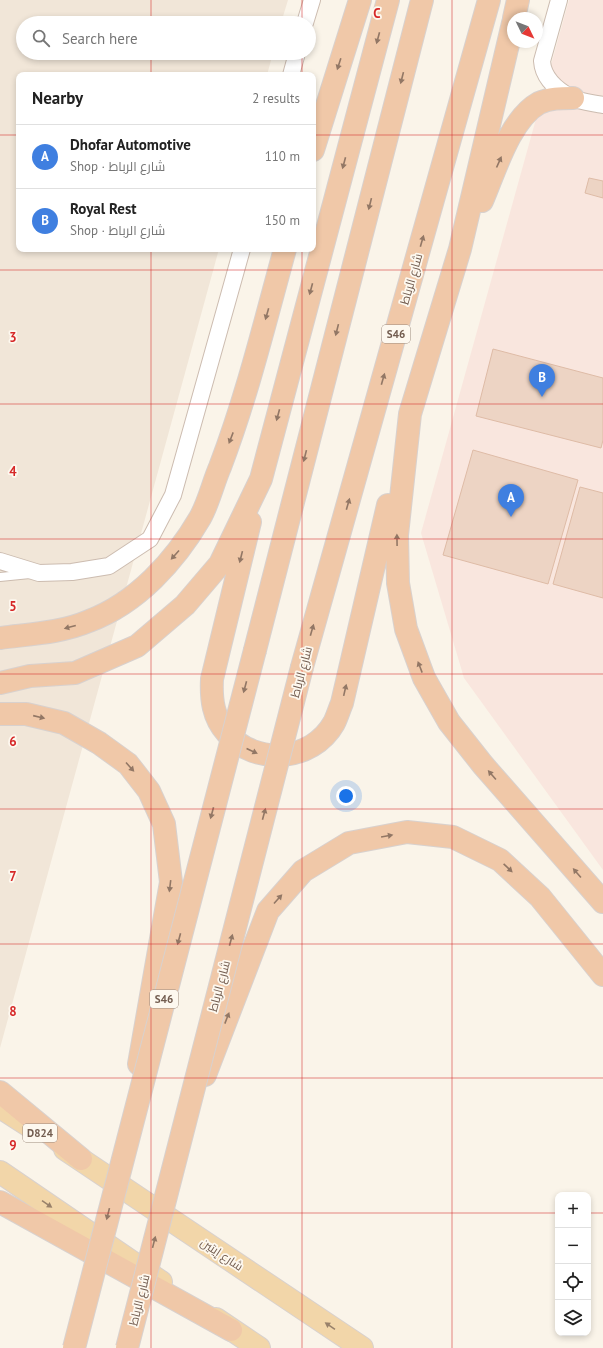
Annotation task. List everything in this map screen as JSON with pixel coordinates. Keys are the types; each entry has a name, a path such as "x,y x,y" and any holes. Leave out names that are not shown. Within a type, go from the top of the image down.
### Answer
{"highway":[{"path":"316,140 360,0"},
{"path":"388,0 261,479 212,679 211,698 216,717 226,733 241,746 258,754 280,756 301,752 320,740 334,724 342,704 410,414 460,249 507,48"},
{"name":"S46","path":"74,1348 422,0"},
{"name":"شارع الرباط","path":"127,1348 302,667 489,0"},
{"path":"515,12 518,0"},
{"path":"460,249 511,136 523,115 539,103 550,99 573,98"},
{"path":"0,638 49,632 71,627 90,621 114,610 137,594 178,551 200,516 236,423 284,252"},
{"path":"410,414 397,535 398,583 406,629 424,678 449,722 483,765 603,902"},
{"path":"0,683 30,676 75,673 137,646 185,605 220,564 261,479"},
{"path":"0,714 26,714 64,723 99,743 128,764 148,791 164,824 171,882 122,1159"},
{"path":"178,1146 268,911 303,871 349,843 407,832 452,837 500,860 540,897 603,975"},
{"path":"0,1092 81,1159"},
{"path":"0,1202 231,1330"}],"main road":[{"name":"D824","path":"0,1107 81,1159"},
{"name":"شارع إيتين","path":"81,1159 362,1348"},
{"path":"8,1177 259,1348"}],"street":[{"path":"308,16 312,0"},
{"path":"559,0 542,61 543,71 547,78 573,98 603,105"},
{"path":"292,72 295,60"},
{"path":"0,561 38,573 72,572 109,566 150,539 173,495 241,252"}],"lane":[{"path":"0,577 38,573"}],"shaded area":[{"path":"0,0 288,0 283,16 16,16 16,60 271,60 268,72 16,72 16,252 218,252 0,1048"},
{"path":"569,0 603,0 603,870 464,678 421,533"}],"building":[{"path":"589,178 603,181 603,198 585,193"},
{"path":"493,349 603,378 603,440 601,448 476,416"},
{"path":"473,450 578,480 548,584 443,555"},
{"path":"580,487 603,493 603,598 553,584"}],"place":[{"name":"Royal Rest","path":"542,397"},
{"name":"Dhofar Automotive","path":"511,517"}]}
